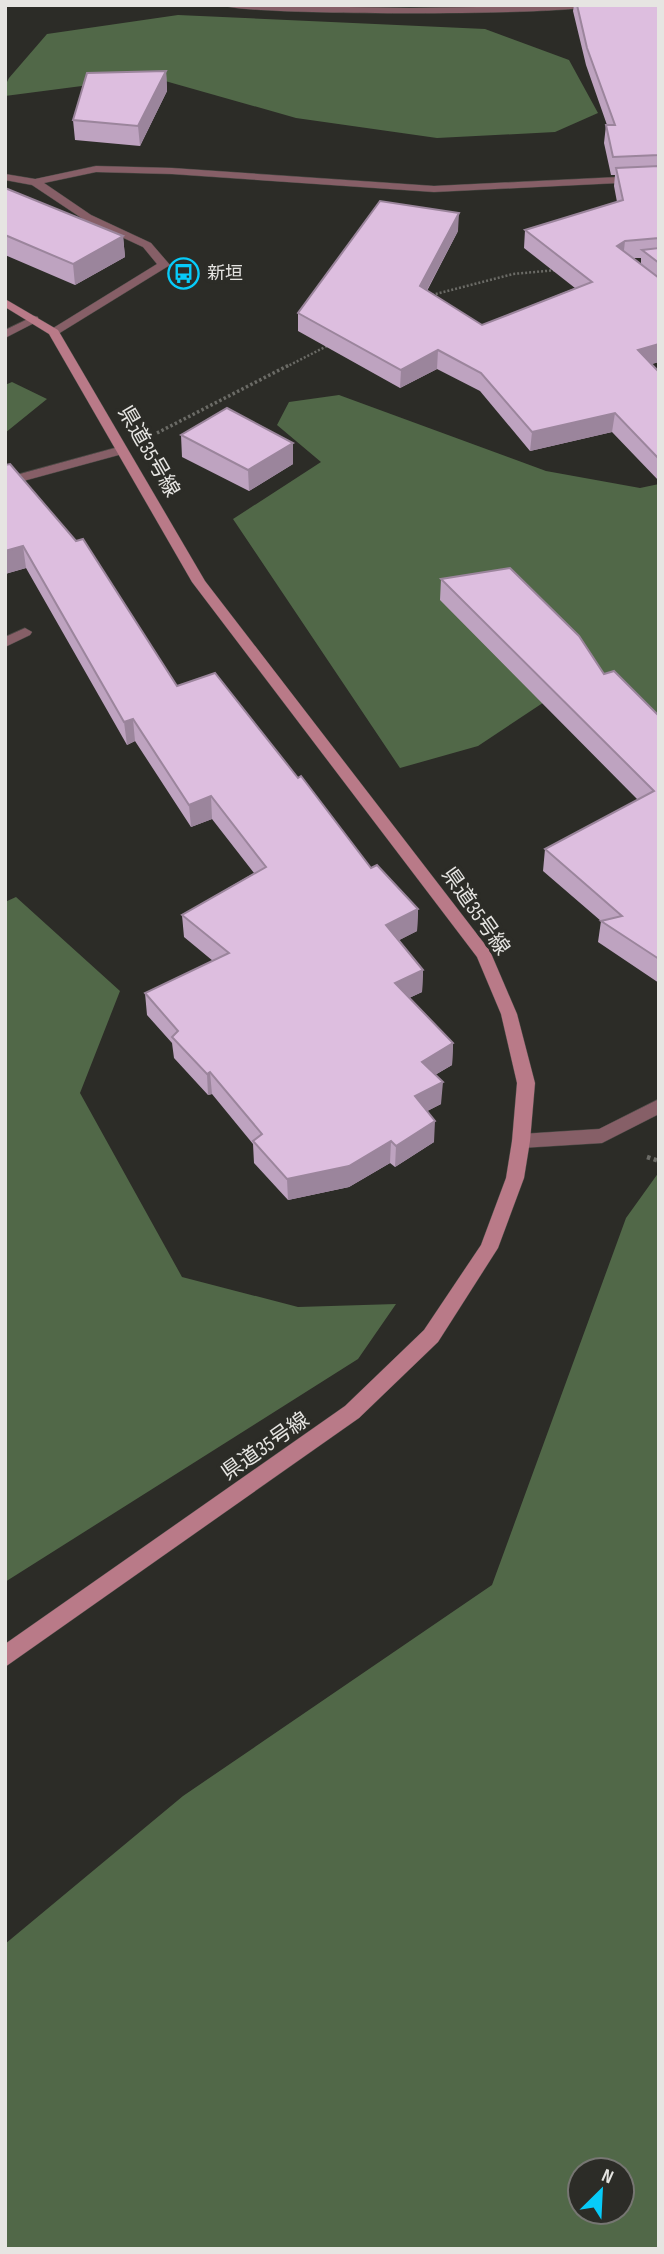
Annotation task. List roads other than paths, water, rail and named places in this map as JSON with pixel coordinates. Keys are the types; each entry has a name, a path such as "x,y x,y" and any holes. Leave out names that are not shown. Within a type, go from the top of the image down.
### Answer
{"main road":[{"name":"県道35号線","path":"5,302 54,332 199,582 484,955 509,1014 526,1083 515,1178 489,1248 431,1336 352,1412 5,1657"}],"street":[{"path":"226,5 354,12 501,11 593,5"},
{"path":"5,177 35,182 96,169 172,171 434,189 659,178"},
{"path":"35,182 87,217 147,246 164,265 54,332"},
{"path":"5,335 34,319"},
{"path":"5,482 122,450"},
{"path":"5,643 25,632"},
{"path":"521,1140 602,1136 659,1106"}],"place":[{"name":"新垣","path":"184,273"}]}
